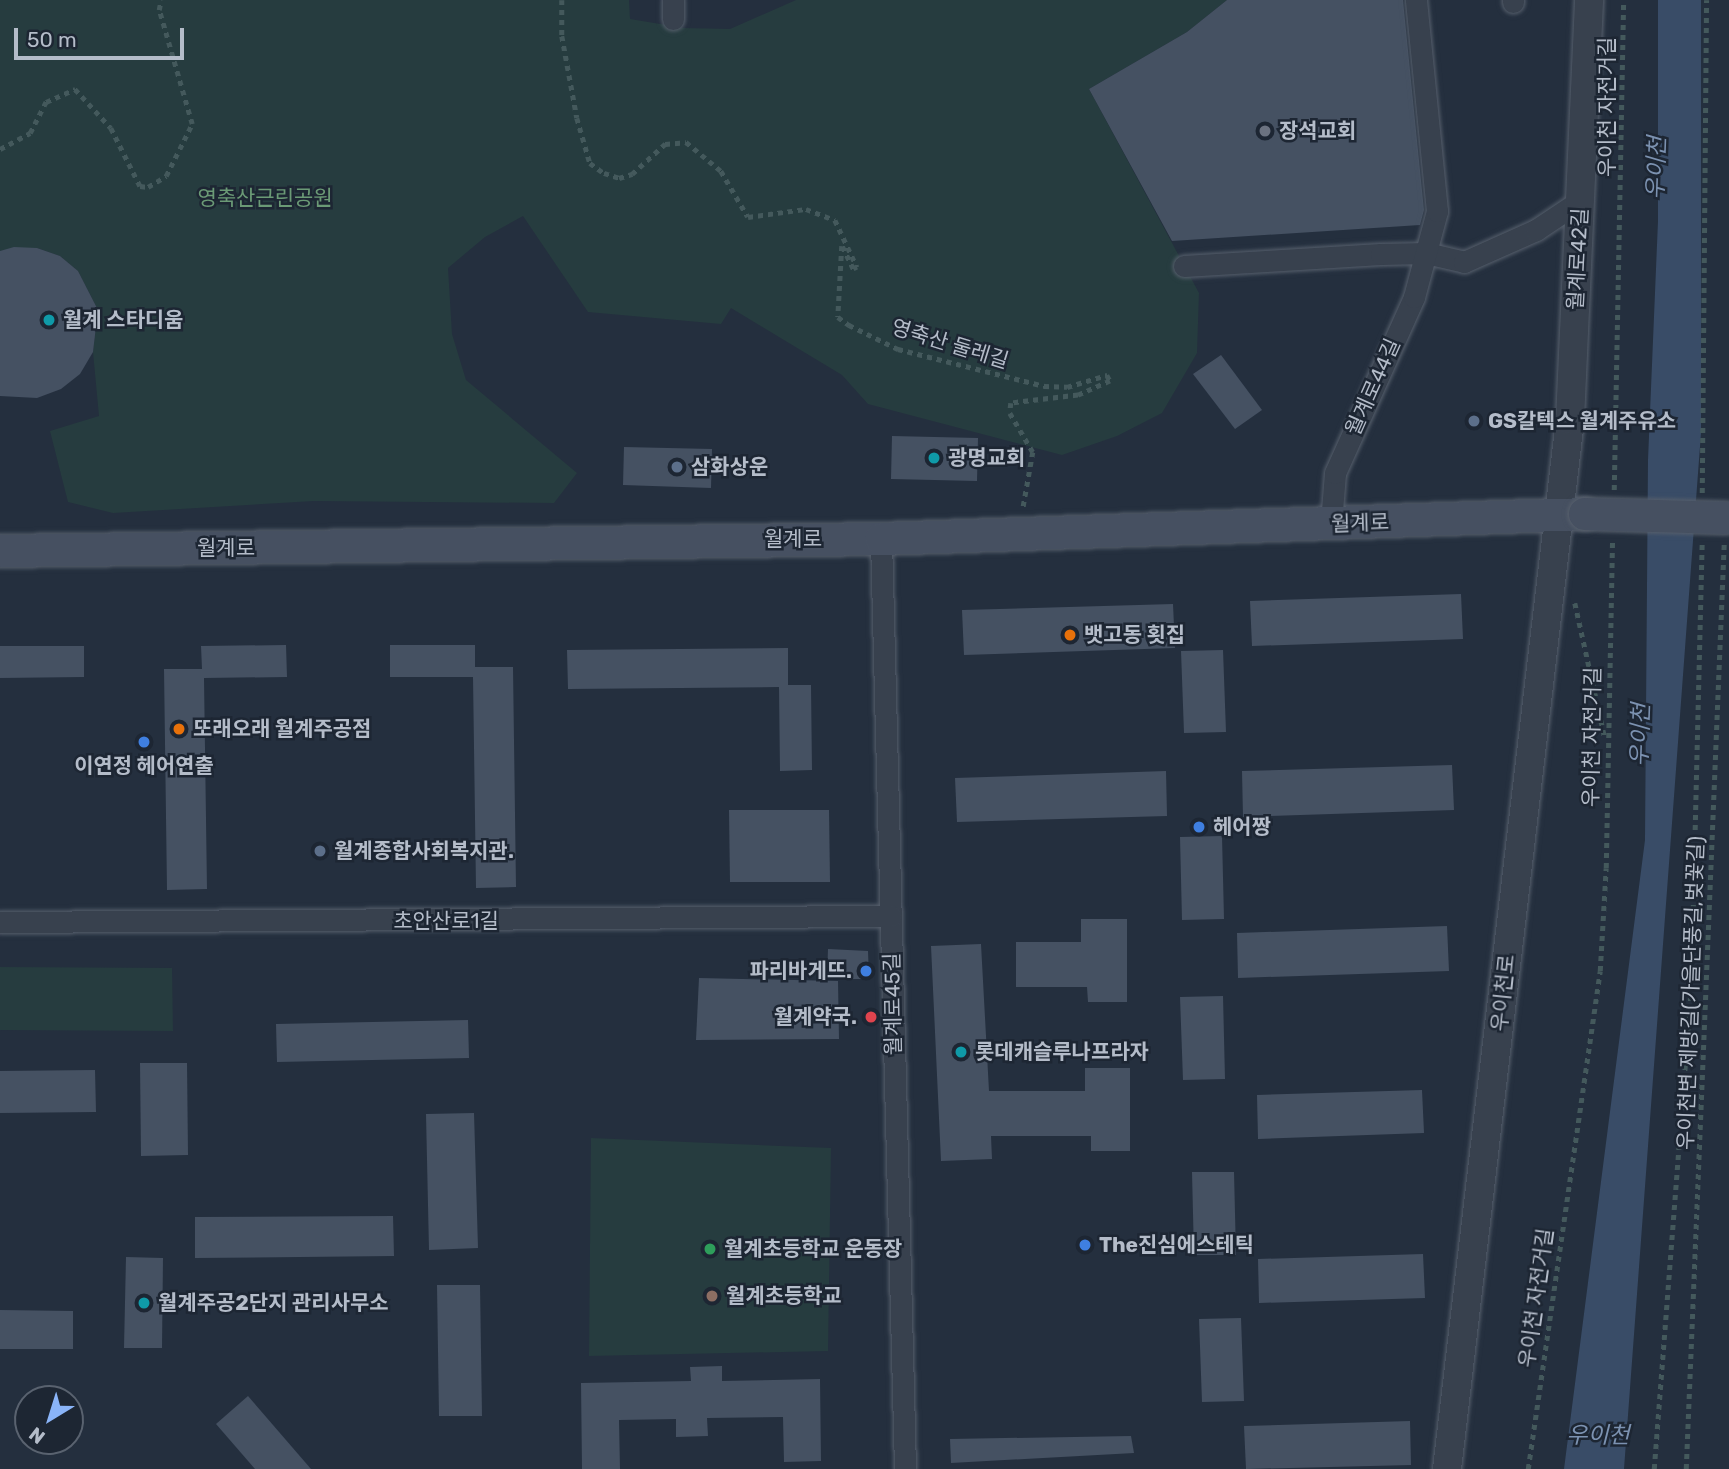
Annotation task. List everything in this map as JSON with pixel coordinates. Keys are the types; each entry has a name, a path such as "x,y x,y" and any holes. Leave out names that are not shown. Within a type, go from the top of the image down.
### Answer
{"main road":[{"name":"월계로","path":"0,551 881,540 1585,512 1715,517"}],"street":[{"name":"월계로44길","path":"1331,523 1335,473 1413,297 1437,211 1416,0"},
{"name":"월계로42길","path":"1585,512 1570,420 1589,0"},
{"path":"1184,267 1426,253 1464,262 1536,230 1580,200"},
{"name":"우이천로","path":"1447,1469 1548,594 1585,512"},
{"name":"월계로45길","path":"881,540 905,1469"},
{"name":"초안산로1길","path":"0,922 891,916"}],"path":[{"path":"0,149 30,133 46,102 75,89 111,128 140,186 148,187 166,176 192,124 159,10 161,0"},
{"name":"영축산 둘레길","path":"562,0 562,36 577,118 590,163 604,173 619,178 632,174 665,144 686,142 721,171 748,217 806,209 835,220 857,267 853,269 842,246 838,317 849,325 898,349 1044,386 1068,387 1107,375 1110,381 1078,395 1011,403 1010,413 1021,426 1034,463 1026,479 1021,520"},
{"name":"우이천 자전거길","path":"1585,512 1623,0"},
{"path":"1654,1469 1691,990 1715,517 1706,0"},
{"name":"우이천변 제방길(가을단풍길,벚꽃길)","path":"1686,1469 1703,1091 1716,674 1715,517"},
{"name":"우이천 자전거길","path":"1528,1469 1600,971 1612,532"},
{"path":"1548,594 1574,598 1607,746"}],"green space":[{"name":"영축산근린공원","path":"0,0 629,0 630,19 684,28 730,29 796,0 1227,0 1187,32 1089,89 1199,293 1197,353 1162,413 1117,436 1062,455 868,404 842,375 731,308 721,324 588,312 523,216 485,237 448,268 452,334 466,380 577,473 554,503 314,501 113,513 68,502 50,431 99,416 93,352 98,310 78,271 60,256 37,248 0,251"},
{"path":"0,967 172,968 173,1031 0,1030"},
{"name":"월계초등학교 운동장","path":"591,1138 831,1148 828,1351 589,1356"}],"water":[{"name":"우이천","path":"1658,0 1701,0 1701,433 1624,1469 1564,1469 1645,840 1648,460 1658,221"}],"building":[{"name":"장석교회","path":"1227,0 1403,0 1424,210 1420,225 1172,241 1089,89 1187,32"},
{"name":"월계 스타디움","path":"14,247 37,248 60,256 78,271 98,310 93,352 80,374 61,389 37,398 0,396 0,251"},
{"path":"1221,355 1262,410 1235,429 1193,374"},
{"name":"광명교회","path":"892,436 978,438 977,481 891,479"},
{"path":"624,447 712,449 711,488 623,485"},
{"path":"1461,594 1463,639 1252,646 1250,601"},
{"path":"1173,604 1175,648 964,655 962,610"},
{"path":"286,645 287,677 204,678 207,889 167,890 164,669 202,669 201,646"},
{"path":"390,645 475,645 475,667 513,667 516,887 476,888 473,677 390,677"},
{"path":"0,646 84,646 84,677 0,678"},
{"path":"788,648 788,685 811,685 812,770 780,771 779,687 568,689 567,650"},
{"path":"1223,650 1226,732 1184,733 1181,651"},
{"path":"1452,765 1454,810 1243,817 1242,771"},
{"path":"1166,771 1167,816 957,822 955,778"},
{"path":"729,810 829,810 830,882 730,882"},
{"path":"1222,836 1224,919 1182,920 1180,837"},
{"path":"1081,919 1127,919 1127,1002 1088,1002 1087,987 1016,987 1016,942 1081,942"},
{"path":"1447,926 1449,971 1238,978 1237,933"},
{"path":"981,944 989,1091 1085,1091 1085,1068 1130,1068 1130,1151 1091,1151 1091,1136 991,1136 992,1159 941,1161 931,946"},
{"path":"828,949 868,951 869,979 827,979"},
{"path":"699,978 838,981 839,1039 696,1040"},
{"path":"1223,996 1225,1079 1183,1080 1180,997"},
{"path":"468,1020 469,1058 277,1062 276,1024"},
{"path":"140,1063 187,1063 188,1155 141,1156"},
{"path":"95,1070 96,1112 0,1113 0,1071"},
{"path":"1422,1090 1424,1133 1258,1139 1257,1095"},
{"path":"474,1113 478,1248 429,1250 426,1114"},
{"path":"1192,1172 1234,1172 1236,1255 1194,1255"},
{"path":"393,1216 394,1256 195,1258 195,1217"},
{"path":"1423,1254 1425,1298 1259,1303 1258,1259"},
{"name":"월계주공2단지 관리사무소","path":"126,1257 163,1258 162,1348 124,1348"},
{"path":"437,1285 480,1285 482,1416 439,1416"},
{"path":"0,1310 73,1311 73,1349 0,1349"},
{"path":"1241,1318 1244,1401 1202,1402 1199,1319"},
{"name":"월계초등학교","path":"722,1366 722,1381 820,1379 821,1461 784,1462 783,1417 707,1418 708,1436 676,1437 676,1419 619,1420 620,1469 582,1469 581,1383 691,1381 690,1367"},
{"path":"248,1396 311,1469 255,1469 216,1424"},
{"path":"1410,1421 1411,1465 1246,1469 1244,1426"},
{"path":"1131,1436 1134,1453 951,1463 950,1439"}],"place":[{"name":"장석교회","path":"1265,131"},
{"name":"월계 스타디움","path":"49,320"},
{"name":"GS칼텍스 월계주유소","path":"1474,421"},
{"name":"광명교회","path":"934,458"},
{"name":"삼화상운","path":"677,467"},
{"name":"뱃고동 횟집","path":"1070,635"},
{"name":"또래오래 월계주공점","path":"179,729"},
{"name":"이연정 헤어연출","path":"144,742"},
{"name":"헤어짱","path":"1199,827"},
{"name":"월계종합사회복지관.","path":"320,851"},
{"name":"파리바게뜨.","path":"866,971"},
{"name":"월계약국.","path":"871,1017"},
{"name":"롯데캐슬루나프라자","path":"961,1052"},
{"name":"The진심에스테틱","path":"1085,1245"},
{"name":"월계초등학교 운동장","path":"710,1249"},
{"name":"월계초등학교","path":"712,1296"},
{"name":"월계주공2단지 관리사무소","path":"144,1303"}]}
